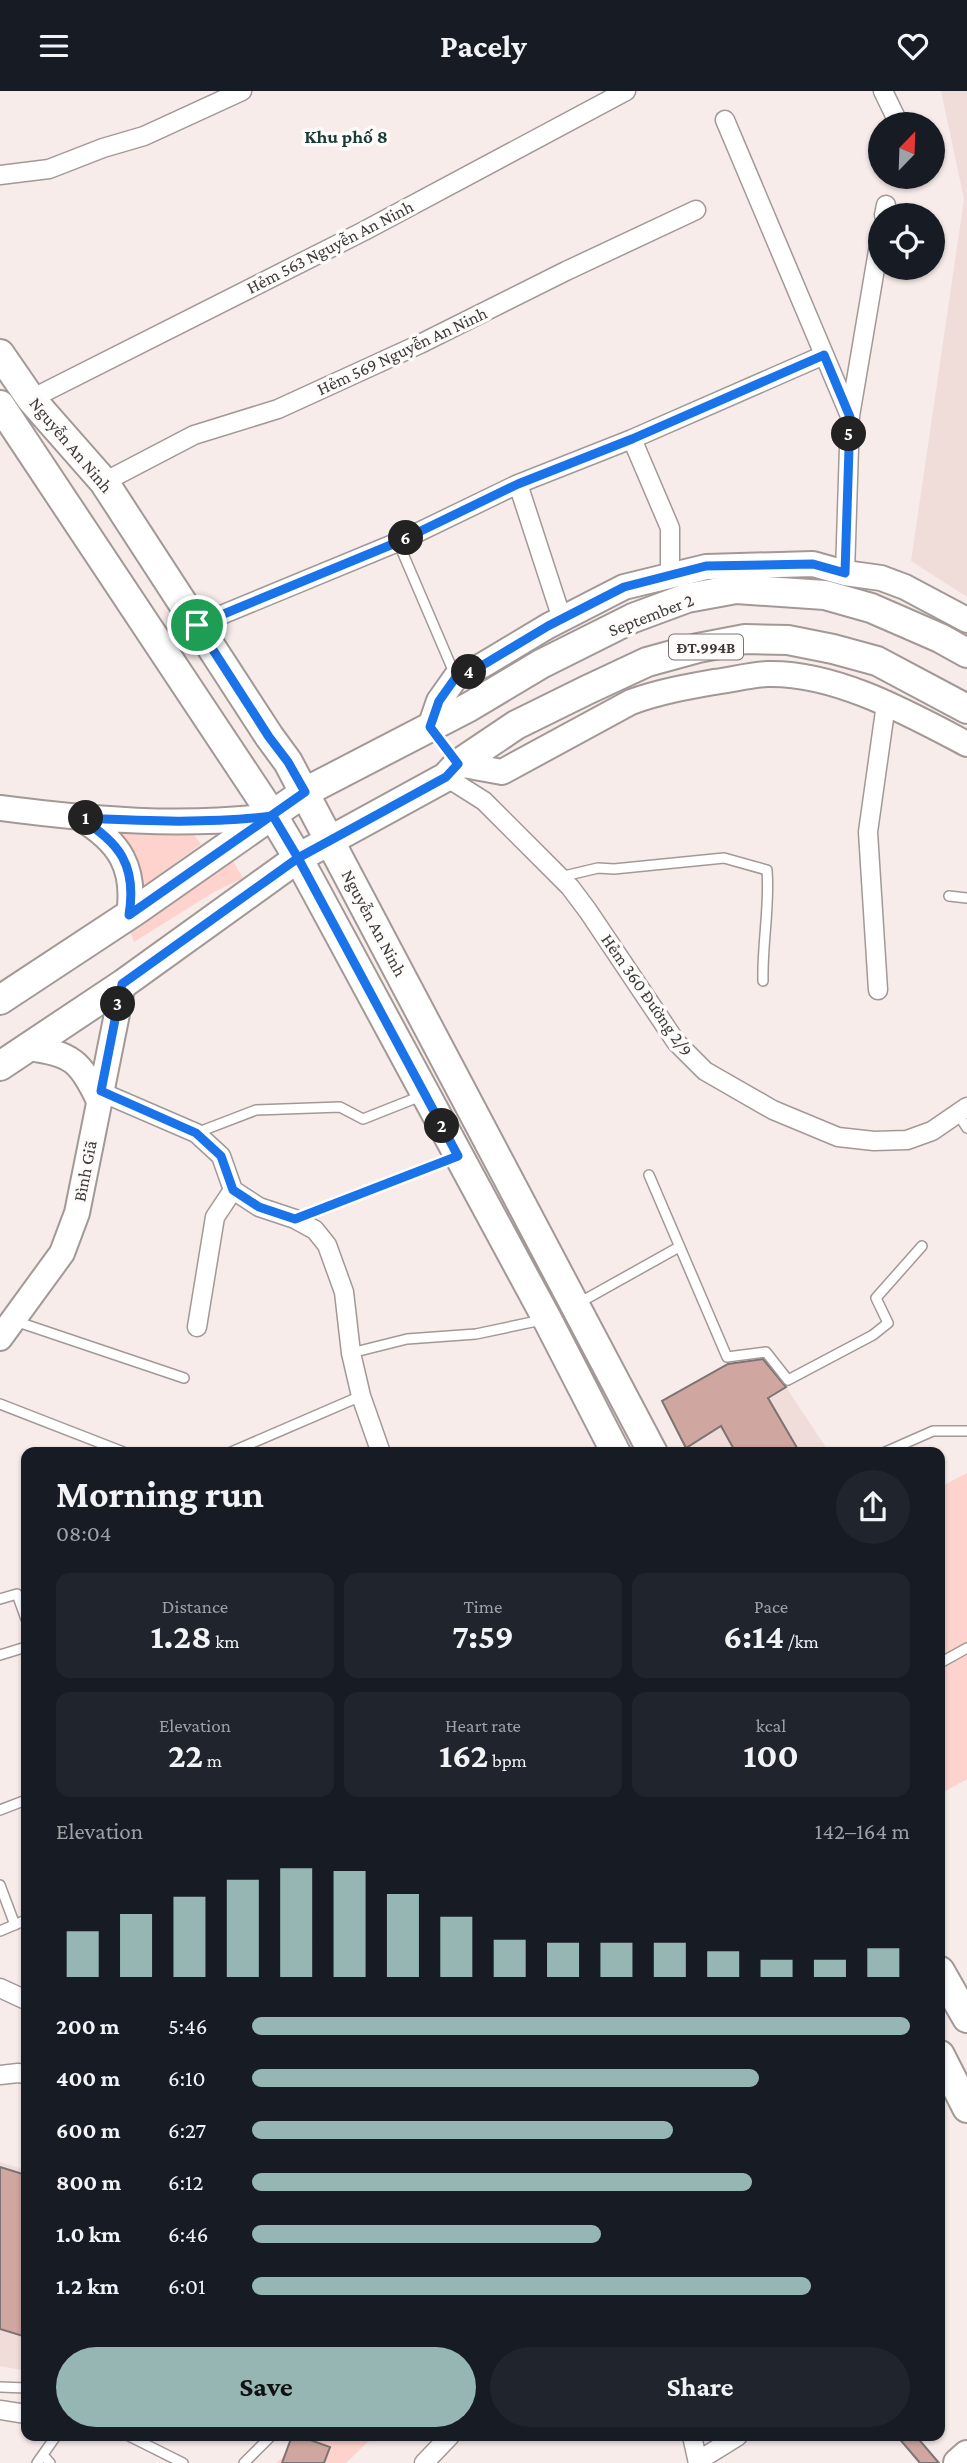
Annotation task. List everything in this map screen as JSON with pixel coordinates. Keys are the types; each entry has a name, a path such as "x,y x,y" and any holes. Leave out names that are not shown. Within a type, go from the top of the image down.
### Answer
{"main road":[{"name":"Nguyễn An Ninh","path":"0,354 32,399 104,482 269,737 288,762 650,1447"},
{"name":"Nguyễn An Ninh","path":"0,405 273,816 298,858 547,1319 613,1447"},
{"name":"September 2","path":"456,677 483,665 624,587 706,566 813,564 845,573 881,577 967,620"},
{"name":"September 2","path":"0,1000 129,915 305,792 469,707 541,663 633,618 687,598 736,589 825,595 860,605 940,638 967,653"},
{"name":"ĐT.994B","path":"0,1066 122,984 298,858 452,770 516,725 647,662 745,639 788,640 877,661 967,709"},
{"name":"ĐT.994B","path":"452,770 502,772 631,702 653,694 766,674 829,683 909,713 967,744"},
{"path":"452,770 430,727 439,701 456,677"},
{"path":"0,808 79,818 183,822 273,816"},
{"path":"79,818 102,831 127,866 132,894 129,915"},
{"name":"Bình Giã","path":"6,1329 62,1253 78,1213 122,984"},
{"path":"28,1048 56,1051 75,1062 100,1096"},
{"path":"945,1980 967,2018"},
{"path":"945,2065 967,2108"},
{"path":"958,2463 967,2455"}],"street":[{"path":"0,176 49,169 103,148 144,136 242,91"},
{"name":"Hẻm 563 Nguyễn An Ninh","path":"32,399 364,231 626,91"},
{"path":"883,91 893,112"},
{"path":"725,120 850,417"},
{"name":"Hẻm 569 Nguyễn An Ninh","path":"104,482 194,435 278,409 420,344 696,210"},
{"path":"845,573 850,417 873,280"},
{"path":"197,625 398,542 518,484 632,439 824,355"},
{"path":"632,439 670,528 670,575"},
{"path":"518,484 562,619"},
{"path":"878,990 868,832 886,704"},
{"name":"Hẻm 360 Đường 2/9","path":"452,770 560,877 589,911 676,1042 705,1071 774,1109 838,1137 874,1141 907,1140 964,1116"},
{"path":"100,1096 196,1133 221,1156 233,1190 259,1207 295,1219 315,1230 327,1245 344,1292 351,1353 360,1396 379,1447"},
{"path":"197,1327 215,1217 233,1190"},
{"path":"0,1987 21,1998"},
{"path":"0,2075 21,2073"},
{"path":"0,2410 21,2413"},
{"path":"424,2463 445,2441"},
{"path":"693,2441 698,2462 730,2441"}],"lane":[{"path":"398,542 456,677"},
{"path":"560,877 598,868 614,869 724,858 767,870 769,896 762,945 763,981"},
{"path":"950,895 967,898"},
{"path":"196,1133 256,1110 340,1108 363,1119 426,1094"},
{"path":"295,1219 458,1156"},
{"path":"649,1175 727,1357 766,1352 788,1380 873,1335 888,1323 876,1298 922,1246"},
{"path":"574,1306 679,1247"},
{"path":"351,1353 407,1339 476,1333 547,1319"},
{"path":"6,1329 184,1378"},
{"path":"243,1447 360,1396"},
{"path":"0,1404 111,1447"},
{"path":"897,1447 933,1431 967,1431"},
{"path":"0,1599 17,1594 21,1605"},
{"path":"945,1660 967,1648"},
{"path":"0,1655 21,1649"},
{"path":"0,1810 21,1802"},
{"path":"0,1885 15,1925"},
{"path":"0,1931 21,1922"},
{"path":"0,2387 21,2388"},
{"path":"50,2463 40,2459 53,2441"},
{"path":"139,2441 183,2463"},
{"path":"244,2463 266,2441"}],"shaded area":[{"path":"941,91 967,91 967,597 911,561 964,199"},
{"path":"108,826 187,832 194,835 201,844 140,889"},
{"path":"230,856 243,878 214,892 134,942 130,932 178,900"},
{"path":"786,1387 826,1447 688,1447"},
{"path":"967,1473 967,1779 945,1791 945,1484"},
{"path":"0,2162 21,2168 21,2370 0,2366"},
{"path":"303,2441 369,2441 346,2463 276,2463"}],"building":[{"path":"763,1359 786,1387 768,1398 797,1447 733,1447 721,1426 685,1447 662,1401 728,1364"},
{"path":"0,2167 21,2173 21,2335 0,2329"},
{"path":"290,2441 313,2441 330,2447 324,2463 282,2463"},
{"path":"901,2441 920,2441 939,2463 920,2463"}],"district":[{"name":"Khu phố 8","path":"346,136"}],"route":[{"path":"197,625 305,792 273,816 129,915 132,894 127,866 102,831 79,818 183,822 273,816 298,858 458,1156 295,1219 259,1207 233,1190 221,1156 196,1133 101,1091 122,984 298,858 446,777 458,764 430,727 439,701 456,677 483,665 548,626 624,587 657,577 706,566 770,564 813,564 845,573 850,417 824,355 632,439 518,484 398,542 197,625"}]}
